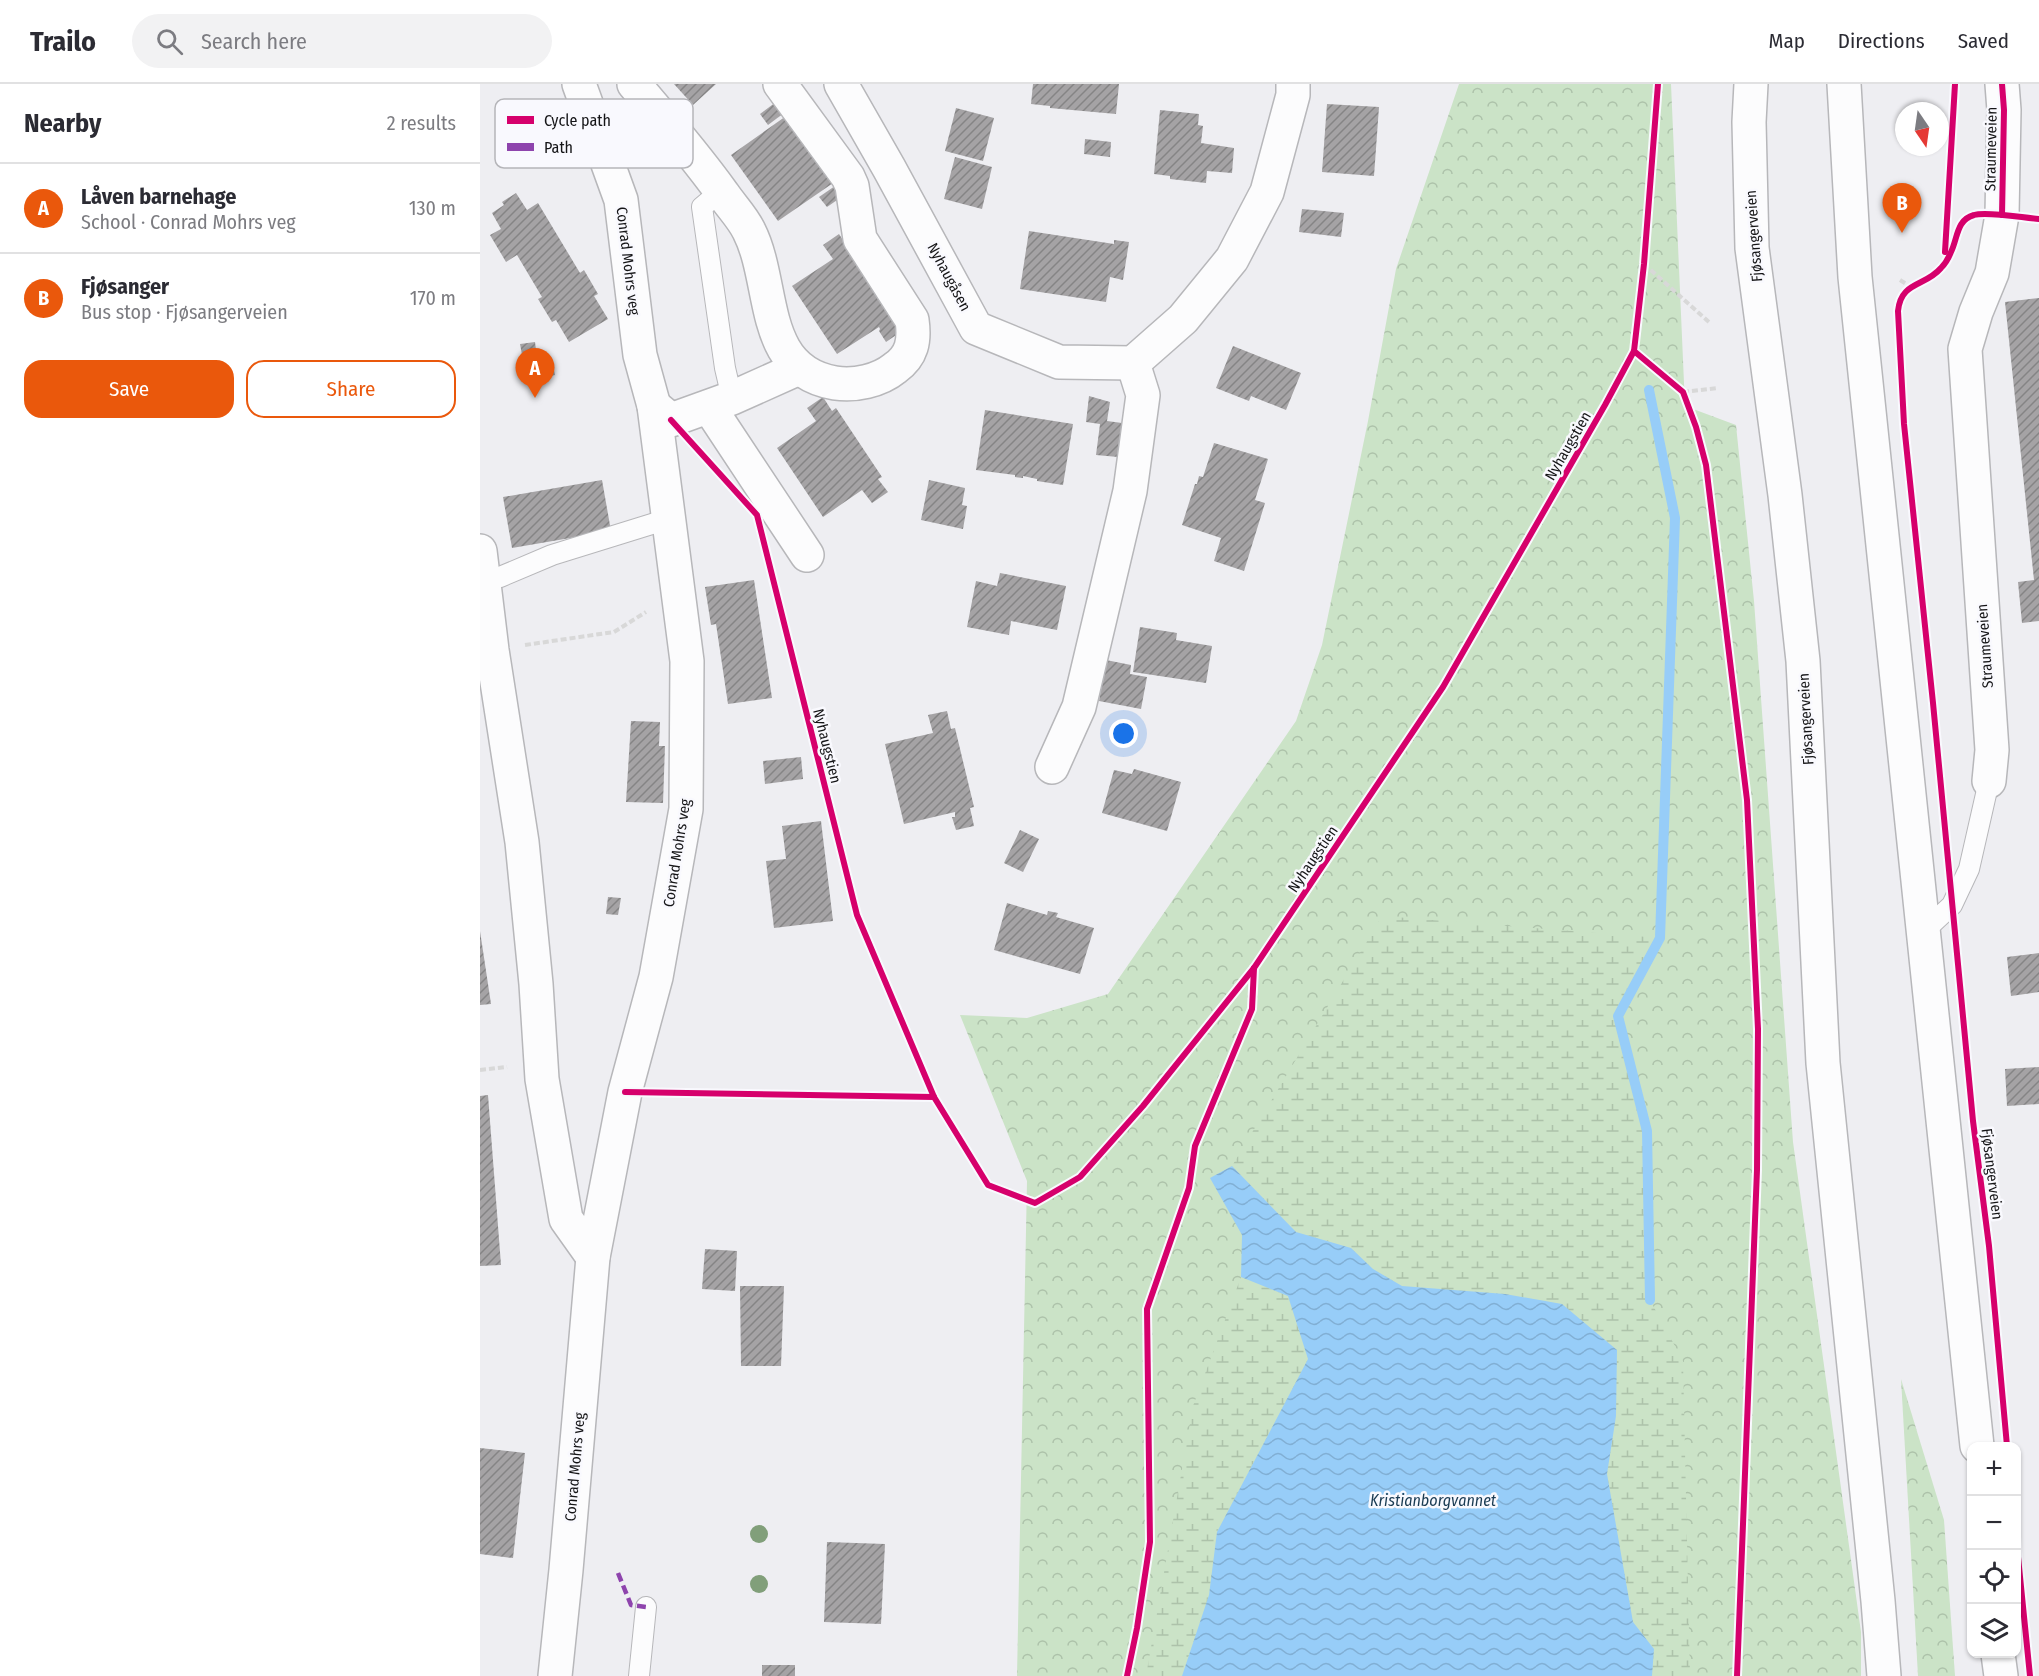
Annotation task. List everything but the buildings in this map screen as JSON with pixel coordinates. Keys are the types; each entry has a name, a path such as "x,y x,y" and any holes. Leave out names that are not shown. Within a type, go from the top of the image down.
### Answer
{"main road":[{"name":"Conrad Mohrs veg","path":"579,84 584,99"},
{"path":"634,84 647,99"},
{"path":"693,153 749,230 759,256 764,288 778,338 793,363 821,380 837,383 857,384 878,378 895,369 910,355 914,331 912,320 860,239 852,186 848,177 780,84"},
{"name":"Nyhaugåsen","path":"841,84 976,328 1059,362 1133,363"},
{"path":"1052,767 1079,706 1130,491 1143,394 1133,363 1183,319 1232,259 1267,192 1293,94 1293,84"},
{"name":"Fjøsangerveien","path":"1751,84 1749,122 1752,248 1785,495 1803,661 1823,1063 1884,1676"},
{"path":"1844,84 1855,277 1977,1442"},
{"name":"Straumeveien","path":"1989,781 1992,750 1965,349 1976,312 1992,273 2002,215 2004,110 2002,84"},
{"name":"Conrad Mohrs veg","path":"555,1676 593,1257 625,1092 656,977 686,809 687,661 654,406 640,355 621,200 609,168"},
{"path":"654,406 671,420 721,403 799,368"},
{"path":"721,403 807,555"},
{"path":"482,565 492,650 522,842 536,984 542,1078 566,1219 593,1257"},
{"path":"1999,1658 2001,1676"}],"lane":[{"path":"721,191 702,207 725,368 721,403"},
{"path":"482,565 500,577 552,555 668,519"},
{"path":"1924,931 1952,905 1969,869 1989,781"},
{"path":"639,1676 646,1607"}],"path":[{"path":"1943,267 1946,240"},
{"path":"1642,275 1645,253"},
{"path":"1644,264 1709,322"},
{"path":"1900,280 1911,287"},
{"path":"1903,292 1920,282"},
{"path":"1675,385 1683,392 1686,401"},
{"path":"1683,392 1718,388"},
{"path":"492,650 614,632 677,590"}],"green space":[{"path":"1459,84 1671,84 1685,406 1736,425 1754,601 1793,1142 1861,1632 1861,1676 1017,1676 1027,1181 960,1015 1027,1018 1108,994 1296,721 1322,645 1368,421 1396,269"},
{"path":"1382,916 1660,938 1618,1016 1647,1131 1650,1300 1683,1361 1690,1676 1652,1676 1654,1649 1633,1622 1607,1474 1616,1416 1562,1304 1505,1294 1402,1286 1373,1269 1351,1248 1296,1232 1232,1166"},
{"path":"1241,1277 1288,1296 1308,1359 1217,1532 1209,1595 1182,1676 1146,1676 1193,1406"},
{"path":"1901,1379 1944,1520 1955,1676 1918,1676"}],"water":[{"name":"Kristianborgvannet","path":"1232,1166 1296,1232 1351,1248 1373,1269 1402,1286 1505,1294 1562,1304 1617,1350 1616,1416 1607,1474 1633,1622 1654,1649 1652,1676 1182,1676 1209,1595 1217,1532 1308,1359 1288,1296 1241,1277 1242,1235 1210,1178"}],"waterway":[{"path":"1649,390 1675,518 1660,938 1618,1016 1647,1131 1650,1300"}],"marked path":[{"path":"618,1573 631,1605 646,1607"}],"cycle path":[{"path":"1658,84 1644,264 1634,351 1683,392 1696,427 1706,465 1747,800 1758,1029 1757,1170 1737,1676"},
{"path":"1945,252 1955,84"},
{"path":"2002,84 2004,110 2002,215"},
{"path":"2007,1442 1989,1246 1973,1121 1904,424 1898,311 1904,294 1935,274 1944,265 1958,230 1968,217 1988,214 2039,219"},
{"name":"Nyhaugstien","path":"671,420 757,515 857,915 934,1097 988,1185 1035,1203 1080,1177 1143,1106 1254,968 1443,687 1634,351"},
{"path":"1127,1676 1150,1542 1147,1309 1189,1188 1195,1146 1252,1009 1254,968"},
{"path":"625,1092 934,1097"},
{"path":"2017,1550 2030,1676"}],"place":[{"name":"Fjøsanger","path":"1902,233"},
{"name":"Låven barnehage","path":"535,398"}]}
